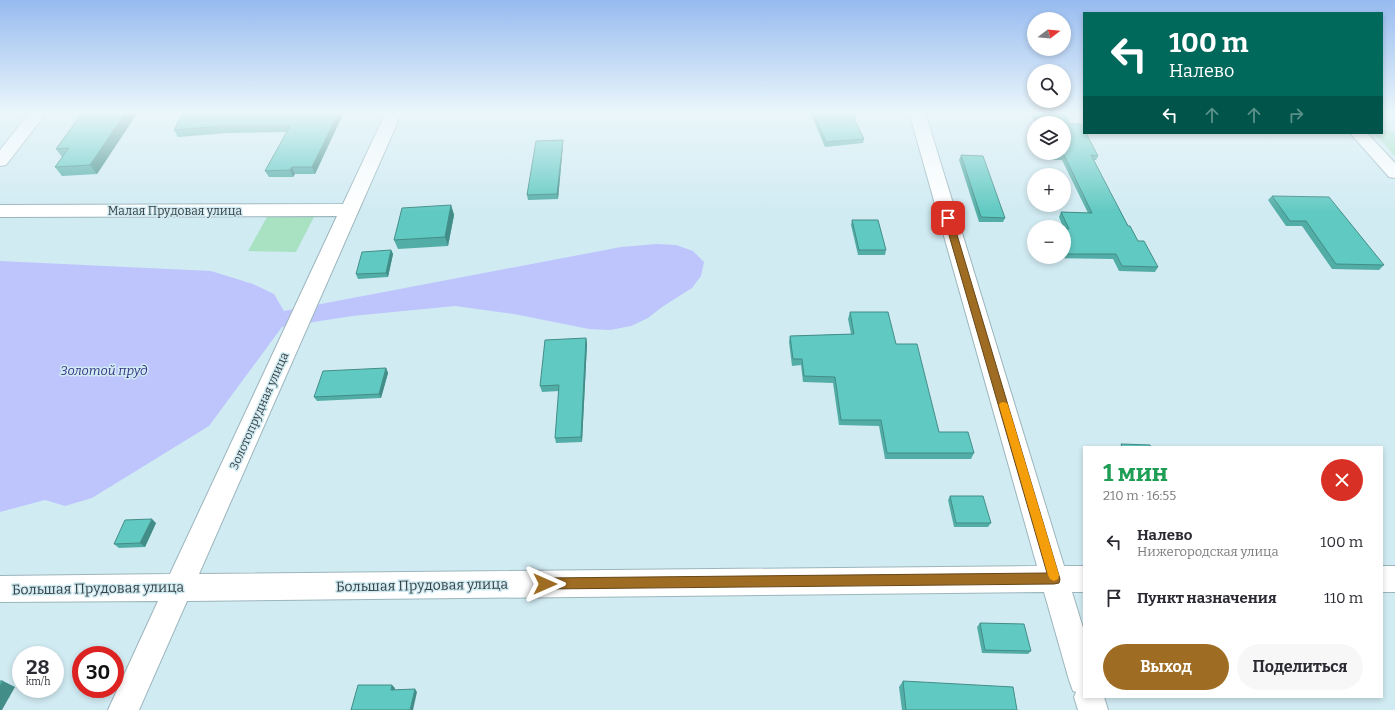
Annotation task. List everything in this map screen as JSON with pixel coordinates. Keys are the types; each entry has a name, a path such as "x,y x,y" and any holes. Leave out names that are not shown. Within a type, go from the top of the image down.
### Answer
{"street":[{"path":"0,161 13,145"},
{"name":"Золотопрудная улица","path":"123,710 379,145"},
{"path":"927,145 1083,677"},
{"path":"1369,145 1395,173"},
{"name":"Малая Прудовая улица","path":"0,211 350,210"},
{"name":"Большая Прудовая улица","path":"0,589 1083,579"},
{"path":"1383,579 1395,579"},
{"path":"1089,698 1093,710"}],"green space":[{"path":"1385,145 1395,145 1395,156"},
{"path":"267,217 314,217 296,252 248,251"}],"water":[{"name":"Золотой пруд","path":"657,244 676,245 693,251 704,262 701,276 692,288 662,307 648,318 631,326 610,330 589,329 514,314 455,306 352,316 282,327 209,426 92,498 65,506 45,500 0,512 0,261 211,271 253,284 274,294 284,311 621,247"}],"building":[{"path":"59,145 103,145 90,165 55,167 69,148 56,149"},
{"path":"279,145 323,145 312,167 292,167 290,170 265,171"},
{"path":"535,145 562,145 557,194 527,195"},
{"path":"1071,145 1092,145 1098,156 1091,155 1128,226 1130,226 1138,241 1144,241 1158,267 1122,266 1116,254 1071,254 1071,220 1065,220 1061,212 1092,213 1066,160 1071,160"},
{"path":"961,155 983,156 1005,218 981,217"},
{"path":"1272,196 1329,197 1384,265 1336,264 1306,221 1290,221"},
{"path":"451,205 445,237 394,240 402,208"},
{"path":"852,220 878,220 886,250 859,250"},
{"path":"391,250 386,273 356,274 362,252"},
{"path":"850,312 888,312 896,344 917,344 939,432 968,432 974,453 887,453 881,420 841,420 835,377 804,376 802,359 793,359 790,336 854,334"},
{"path":"586,338 581,437 555,438 559,385 540,386 545,340"},
{"path":"386,368 379,394 314,397 323,371"},
{"path":"1121,444 1150,446 1122,446"},
{"path":"950,496 983,496 991,523 956,523"},
{"path":"152,519 140,543 114,544 125,520"},
{"path":"980,623 1024,624 1031,651 985,650"},
{"path":"903,681 1013,687 1017,710 906,710"},
{"path":"358,685 392,685 391,690 415,689 410,710 351,710"}],"slow traffic":[{"path":"1003,405 1054,575"}],"route":[{"path":"545,584 1054,579 948,218"}]}
